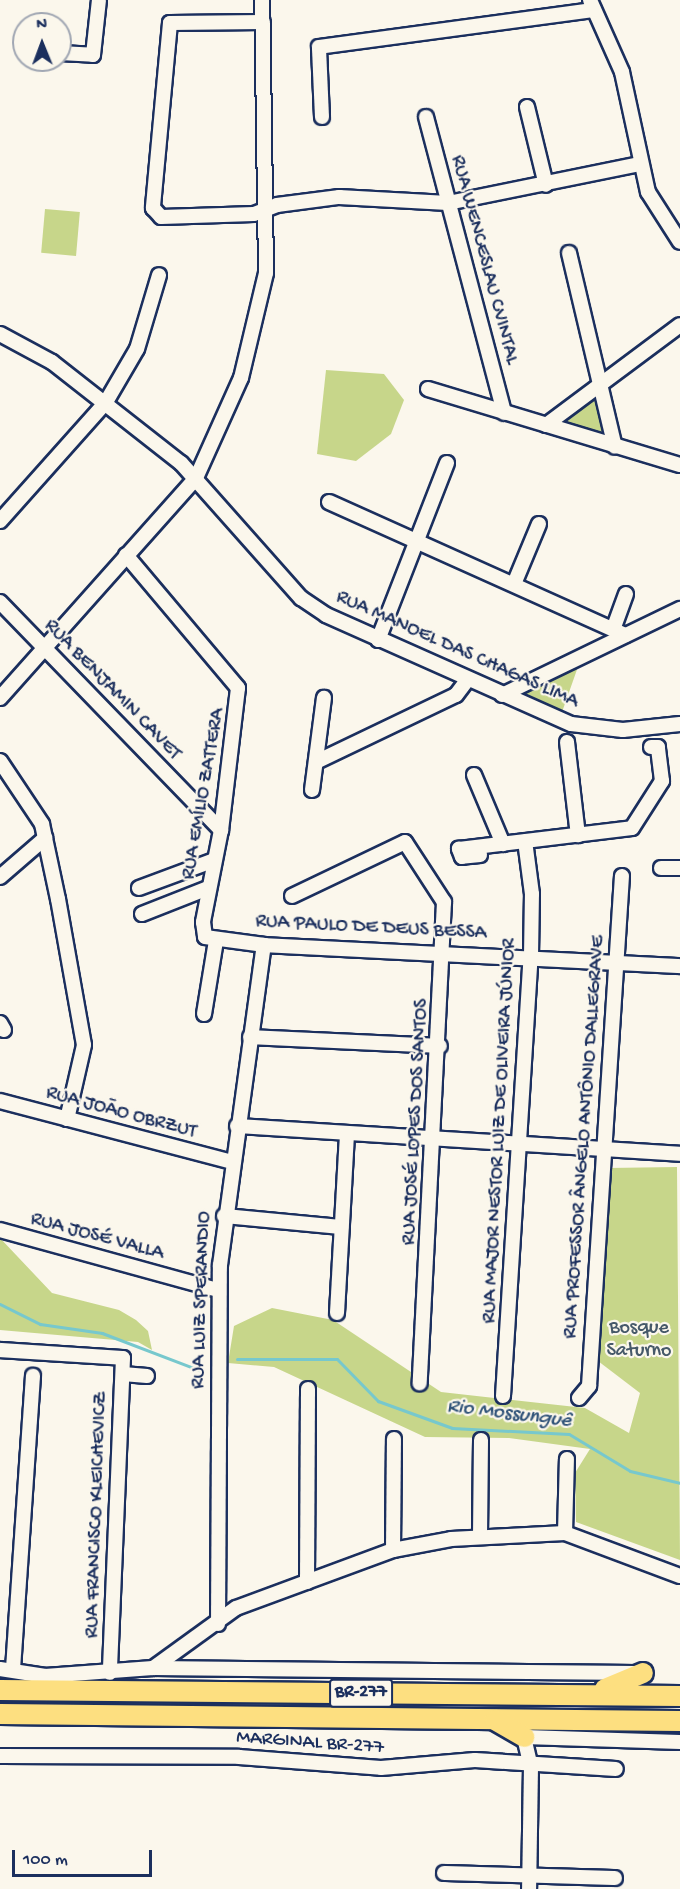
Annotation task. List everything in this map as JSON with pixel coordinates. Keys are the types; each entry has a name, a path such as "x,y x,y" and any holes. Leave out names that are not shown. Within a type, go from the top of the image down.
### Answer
{"highway":[{"path":"4,1672 42,1690"},
{"path":"533,1695 619,1686 643,1673"},
{"name":"BR-277","path":"0,1690 680,1696"},
{"name":"BR-277","path":"0,1714 680,1721"},
{"path":"492,1719 524,1737"}],"street":[{"path":"72,54 93,55 99,0"},
{"path":"0,698 196,478 241,378 258,319 267,273 262,0"},
{"path":"322,117 319,46 592,5 622,72 639,164 648,192 680,242"},
{"path":"263,22 170,23 153,208 161,217 267,209 339,197 448,203 546,185 639,164"},
{"path":"527,108 546,185"},
{"name":"RUA WENCESLAU CVINTAL","path":"426,117 504,412"},
{"path":"569,253 602,383 615,447"},
{"path":"0,521 106,402 137,349 159,275"},
{"path":"546,425 680,325"},
{"name":"RUA MANOEL DAS CHAGAS LIMA","path":"0,334 52,362 106,402 196,478 301,598 378,640 502,694 596,729 680,724"},
{"path":"428,389 680,465"},
{"path":"378,640 447,463"},
{"path":"329,502 619,631"},
{"path":"514,584 539,524"},
{"name":"RUA EMÍLIO ZATTERA","path":"126,555 238,688 221,830 212,861 208,888 211,939 204,1014"},
{"path":"619,631 626,594"},
{"name":"RUA BENJAMIN CAVET","path":"0,602 221,830"},
{"path":"502,694 619,631 680,609"},
{"path":"316,762 456,695 468,679"},
{"path":"312,790 324,698"},
{"path":"567,742 578,835"},
{"path":"480,855 462,857 459,849 632,828 662,781 658,747 651,747"},
{"path":"0,760 26,793 45,838 84,1045 68,1119"},
{"path":"474,775 504,844"},
{"path":"0,877 45,838"},
{"name":"RUA MAJOR NESTOR LUIZ DE OLIVEIRA JÚNIOR","path":"503,1396 531,956 532,894 526,869 525,841"},
{"name":"RUA JOSÉ LOPES DOS SANTOS","path":"292,896 405,842 421,872 437,885 444,902 436,1139 420,1383"},
{"path":"139,888 212,861"},
{"path":"661,868 680,868"},
{"name":"RUA PROFESSOR ÂNGELO ANTÔNIO DALLEGRAVE","path":"579,1398 589,1386 622,876"},
{"path":"142,914 208,888"},
{"name":"RUA PAULO DE DEUS BESSA","path":"211,939 264,945 444,950 680,966"},
{"name":"RUA LUIZ SPERANDIO","path":"218,1624 218,1290 224,1216 264,945"},
{"path":"250,1037 440,1046"},
{"name":"RUA JOÃO OBRZUT","path":"0,1101 232,1162"},
{"path":"237,1126 520,1142 680,1154"},
{"path":"337,1313 347,1134"},
{"path":"224,1216 341,1227"},
{"name":"RUA JOSÉ VALLA","path":"0,1230 218,1290"},
{"name":"RUA FRANCISCO KLEICHEVICZ","path":"0,1350 123,1358 110,1673"},
{"path":"123,1374 147,1376"},
{"path":"33,1376 4,1672 45,1676 110,1673 136,1675 153,1668 218,1624 231,1610 393,1550 480,1536 565,1533 680,1576"},
{"path":"307,1582 308,1389"},
{"path":"393,1439 393,1550"},
{"path":"480,1536 481,1440"},
{"path":"565,1533 567,1459"},
{"path":"153,1668 643,1673"},
{"path":"529,1882 531,1767 524,1737 552,1741 680,1742"},
{"path":"531,1767 552,1741"},
{"name":"MARGINAL BR-277","path":"0,1756 231,1757 392,1768 475,1760 531,1767 616,1769"},
{"path":"444,1873 529,1882 615,1878"}],"green space":[{"path":"45,209 80,212 76,256 41,253"},
{"path":"326,370 384,374 404,400 391,434 356,461 317,454"},
{"path":"598,392 608,441 557,423"},
{"path":"580,661 561,715 514,695"},
{"name":"Bosque Saturno","path":"677,1167 680,1560 576,1522 575,1473 590,1449 509,1438 425,1437 274,1367 228,1363 234,1326 272,1308 333,1320 441,1392 585,1408 629,1433 640,1393 598,1361 608,1168"},
{"path":"0,1238 52,1293 119,1310 136,1320 148,1331 152,1350 138,1342 0,1330"}],"waterway":[{"name":"Rio Mossunguê","path":"0,1304 40,1324 102,1333 199,1370"},
{"name":"Rio Mossunguê","path":"237,1359 337,1359 378,1401 452,1428 569,1434 630,1471 680,1483"}]}
